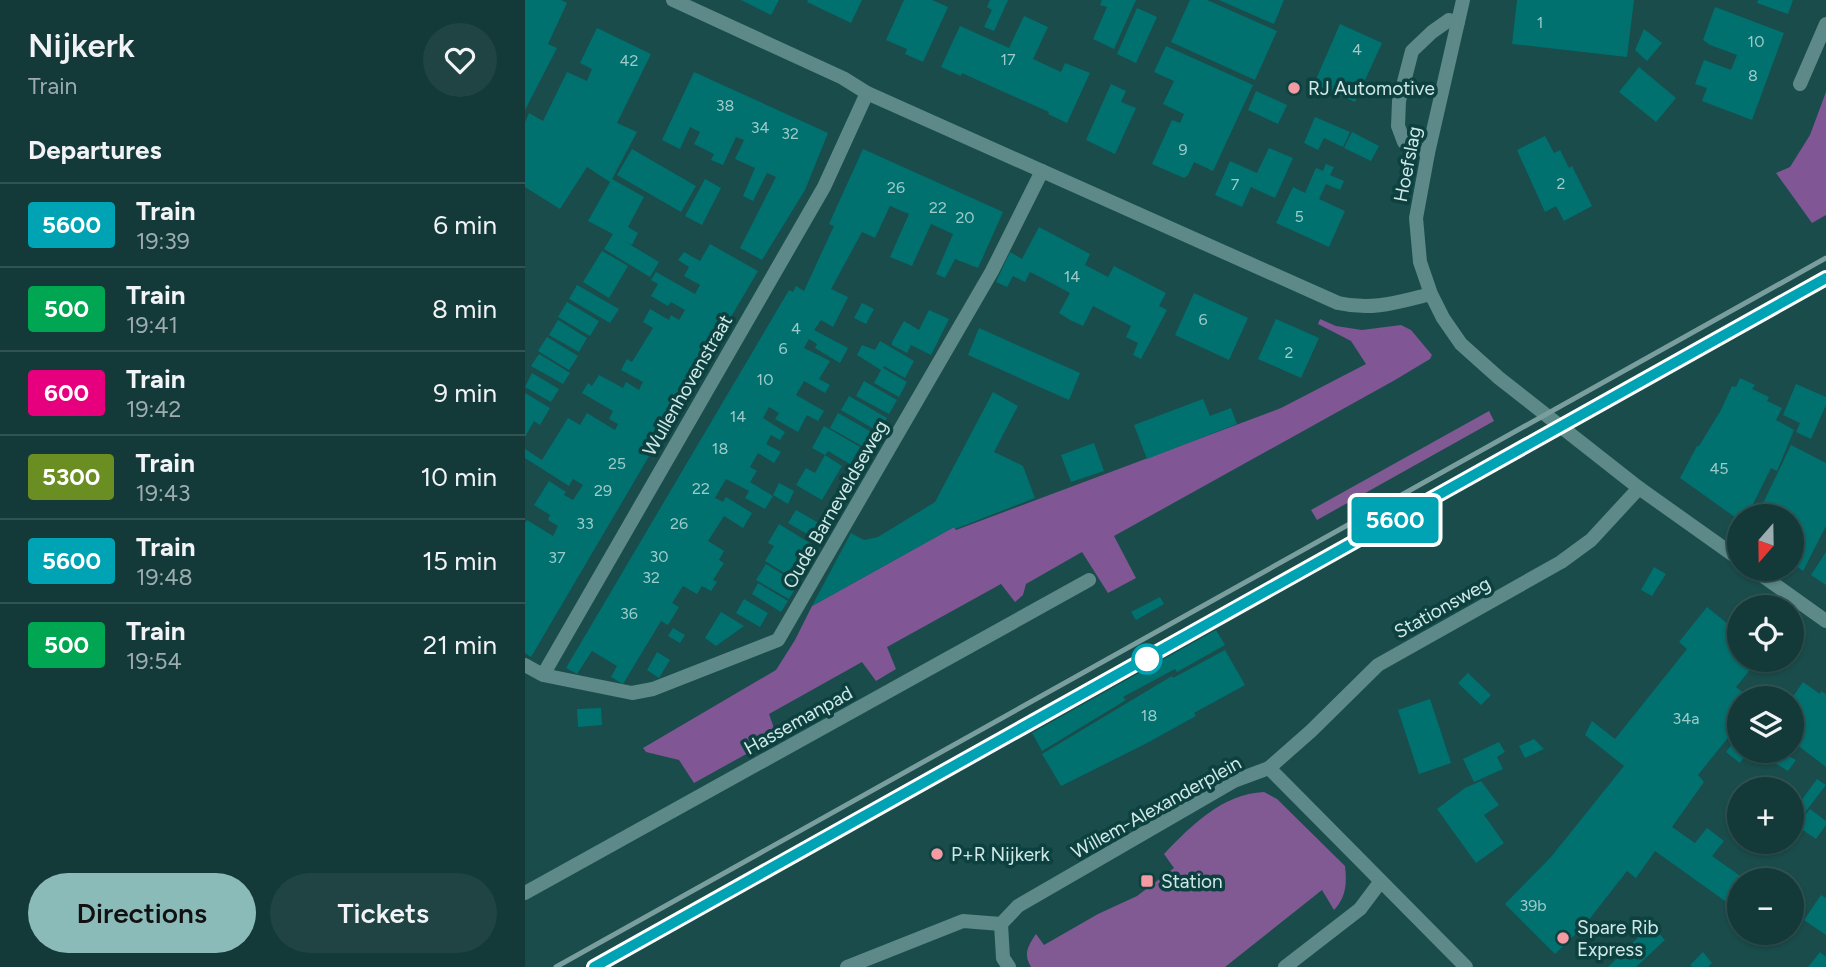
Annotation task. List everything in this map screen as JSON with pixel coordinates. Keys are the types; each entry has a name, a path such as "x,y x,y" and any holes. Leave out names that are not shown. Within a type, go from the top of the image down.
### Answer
{"street":[{"path":"673,0 843,78 867,93 1338,303 1357,308 1376,307 1431,294 1461,344 1499,378 1639,488 1727,550"},
{"name":"Hoefslag","path":"1431,294 1420,262 1416,218 1463,0"},
{"path":"1428,153 1404,142 1398,126 1399,101 1412,51 1449,20 1458,22"},
{"path":"1800,84 1826,23"},
{"name":"Wullenhovenstraat","path":"543,674 824,187 867,93"},
{"name":"Oude Barneveldseweg","path":"543,674 632,692 653,689 778,640 992,271 1042,171"},
{"name":"Stationsweg","path":"1269,768 1378,665 1561,562 1591,540 1639,488"},
{"name":"Hassemanpad","path":"525,893 1089,580"},
{"path":"1770,581 1826,621"},
{"path":"525,665 543,674"},
{"name":"Willem-Alexanderplein","path":"1001,924 1018,906 1234,781 1269,768 1466,967"},
{"path":"1285,967 1360,909 1381,881"},
{"path":"847,967 963,921 1001,924 1003,958 1009,967"}],"shaded area":[{"path":"1826,92 1826,215 1812,223 1776,173 1790,167 1810,135"},
{"path":"1320,319 1336,326 1362,330 1401,325 1411,330 1432,355 1430,359 1395,380 1114,536 1136,578 1108,593 1082,552 1026,584 1023,595 1015,602 1001,584 887,647 896,669 876,681 862,662 769,714 777,737 694,783 679,760 646,752 643,748 776,670 812,606 954,527 956,530 1281,408 1366,364 1351,341 1318,324"},
{"path":"1489,411 1494,421 1317,520 1311,510"},
{"path":"1264,792 1277,799 1345,866 1345,890 1334,910 1322,890 1225,967 1031,967 1027,958 1028,950 1036,934 1044,945 1098,914 1137,896 1174,868 1164,854 1197,822 1235,798"}],"building":[{"path":"525,0 561,0 567,3 548,44 557,48 525,110"},
{"path":"741,0 779,0 771,15"},
{"path":"862,0 851,23 807,2"},
{"path":"904,0 932,0 948,7 923,62 905,54 907,49 886,40"},
{"path":"990,0 1008,0 994,31 984,27 992,10 987,7"},
{"path":"1102,0 1136,0 1114,49 1093,39 1107,7 1100,5"},
{"path":"1190,0 1207,0 1277,31 1255,80 1171,42"},
{"path":"1219,0 1284,0 1274,24"},
{"path":"1517,0 1634,0 1627,57 1512,44"},
{"path":"1758,0 1793,0 1788,14 1757,3"},
{"path":"1715,7 1784,33 1752,120 1702,101 1707,88 1695,84 1704,60 1731,70 1737,55 1703,40"},
{"path":"1137,8 1157,17 1136,63 1117,54"},
{"path":"1024,16 1048,27 1033,59 1061,72 1065,63 1090,73 1067,123 1048,114 1049,112 962,73 961,76 941,67 960,26 1009,48"},
{"path":"1340,24 1382,43 1355,102 1314,84"},
{"path":"597,28 651,54 617,123 637,132 612,179 644,197 628,227 638,233 632,245 624,241 659,262 650,277 604,249 613,234 588,221 610,182 587,167 560,209 525,187 525,122 529,113 543,121 567,72 587,81 592,69 580,63"},
{"path":"1644,29 1662,43 1647,61 1635,50"},
{"path":"1166,46 1253,85 1213,171 1194,162 1184,178 1152,164 1172,120 1180,123 1184,114 1163,104 1174,81 1154,72"},
{"path":"1639,67 1676,98 1656,122 1619,92"},
{"path":"694,72 828,133 805,190 762,260 740,248 776,177 767,173 753,201 743,196 755,168 735,159 744,140 736,137 723,165 711,160 714,154 694,144 700,132 690,127 680,149 662,140"},
{"path":"1111,84 1126,91 1121,102 1136,108 1115,154 1086,140"},
{"path":"1256,91 1287,105 1278,124 1248,110"},
{"path":"1315,117 1350,132 1343,147 1324,138 1318,150 1304,143"},
{"path":"1352,132 1379,146 1371,161 1344,148"},
{"path":"1545,136 1554,153 1560,150 1569,168 1572,166 1592,206 1564,221 1556,206 1545,212 1517,150"},
{"path":"1269,148 1293,158 1275,198 1251,187 1242,207 1215,195 1230,161 1257,173"},
{"path":"632,149 696,186 681,212 617,175"},
{"path":"863,149 1003,212 978,268 955,259 945,278 936,274 953,234 931,224 912,266 890,257 909,214 890,206 875,238 862,232 831,289 848,297 833,327 821,320 814,330 848,348 840,363 815,348 817,344 809,339 804,348 830,361 819,379 830,385 825,393 804,381 796,395 824,411 818,421 807,415 798,432 775,419 779,413 769,407 763,418 785,432 780,440 771,435 766,444 781,452 774,463 758,453 750,467 757,471 750,482 773,496 765,509 745,498 749,491 726,479 715,498 723,502 726,497 752,513 743,528 724,516 708,541 724,551 719,560 724,563 713,580 717,582 711,591 702,586 697,594 683,586 672,603 679,607 668,625 661,621 623,684 611,677 617,666 592,651 577,674 566,668 789,290 793,292 796,286 804,291 834,226 829,224"},
{"path":"1326,164 1334,167 1330,175 1344,181 1340,190 1326,184 1319,199 1345,211 1329,247 1276,223 1293,187 1305,193 1316,168 1323,171"},
{"path":"705,179 721,188 702,225 685,216"},
{"path":"1039,227 1090,254 1085,265 1108,277 1114,266 1166,293 1159,306 1167,310 1141,359 1133,355 1138,343 1126,337 1131,326 1093,306 1083,326 1070,320 1059,313 1070,293 1044,279 1030,272 1025,282 1013,276 1007,287 996,282 1010,252 1022,259"},
{"path":"710,244 758,271 531,657 525,653 525,523 527,520 553,536 558,526 548,520 550,515 534,505 549,481 573,500 583,485 573,479 569,486 525,458 525,449 542,460 568,418 580,425 587,413 615,430 618,424 609,419 613,411 582,393 588,383 592,386 599,375 623,388 626,382 639,390 643,382 621,370 627,359 632,362 653,328 643,322 650,309 669,320 671,315 679,320 685,310 671,302 668,306 651,296 658,284 651,280 656,272 695,294 700,285 684,276 689,267 678,260 684,252 700,261"},
{"path":"602,251 628,266 609,298 583,282"},
{"path":"577,285 619,309 610,323 569,299"},
{"path":"1194,293 1248,318 1229,360 1175,335"},
{"path":"567,302 599,321 590,336 558,317"},
{"path":"862,303 874,309 866,324 854,318"},
{"path":"929,310 949,319 931,355 911,345 907,353 892,345 904,321 919,330"},
{"path":"1276,319 1319,338 1301,378 1258,359"},
{"path":"558,320 587,338 579,352 549,335"},
{"path":"979,328 1080,373 1069,400 968,355"},
{"path":"547,337 578,356 569,370 538,351"},
{"path":"880,341 914,361 905,378 884,366 883,368 907,382 899,397 874,383 881,370 857,355 862,345 875,350"},
{"path":"539,354 570,373 563,384 531,366"},
{"path":"532,373 559,389 551,402 525,387"},
{"path":"1740,378 1755,385 1752,389 1769,397 1767,401 1782,408 1776,420 1794,430 1777,471 1771,468 1753,504 1727,504 1727,511 1680,478 1721,410 1732,386 1736,387"},
{"path":"864,381 897,400 889,414 856,396"},
{"path":"1796,384 1826,397 1826,405 1811,439 1796,432 1800,423 1783,415"},
{"path":"993,392 1018,406 994,452 1023,466 1035,498 955,529 954,527 812,606 851,533 864,540 878,537 935,502"},
{"path":"525,393 550,408 540,425 534,421 525,437"},
{"path":"849,396 887,418 879,432 841,410"},
{"path":"1203,399 1210,416 1231,408 1237,424 1147,459 1134,425"},
{"path":"838,413 877,435 869,450 830,428"},
{"path":"824,426 860,447 850,464 828,451 825,455 812,448"},
{"path":"1094,443 1104,471 1071,482 1061,455"},
{"path":"1791,445 1826,463 1826,526 1804,569 1804,504 1763,504"},
{"path":"825,455 842,466 822,500 796,485 806,468 815,473"},
{"path":"779,483 794,491 788,504 773,495"},
{"path":"796,510 824,526 816,539 788,523"},
{"path":"779,524 813,545 793,578 765,561 774,546 768,543"},
{"path":"1826,552 1826,585 1811,575"},
{"path":"766,564 798,584 789,599 756,580"},
{"path":"1654,567 1666,574 1652,596 1641,590"},
{"path":"758,583 788,601 781,612 752,594"},
{"path":"1160,597 1164,604 1136,620 1131,612"},
{"path":"744,599 768,613 760,627 736,613"},
{"path":"1707,607 1727,623 1727,672 1748,672 1737,686 1727,686 1727,739 1698,775 1704,782 1672,827 1695,843 1707,828 1724,841 1712,856 1729,868 1727,902 1655,851 1636,878 1627,871 1584,926 1555,954 1505,904 1551,857 1624,766 1585,735 1592,721 1615,739 1687,649 1679,642"},
{"path":"721,612 744,626 716,646 705,638"},
{"path":"673,628 685,635 680,643 668,636"},
{"path":"1216,630 1225,645 1177,672 1175,669 1123,697 1126,700 1042,751 1032,733"},
{"path":"1225,650 1245,685 1147,743 1061,786 1042,754 1172,676 1173,678"},
{"path":"657,652 670,660 659,678 647,670"},
{"path":"1468,673 1491,695 1481,705 1458,683"},
{"path":"1803,682 1820,694 1821,691 1826,694 1826,767 1804,750 1804,686 1800,686"},
{"path":"1430,699 1451,763 1419,774 1398,710"},
{"path":"601,708 602,725 578,727 577,709"},
{"path":"1534,739 1544,749 1525,758 1519,746"},
{"path":"1499,742 1505,752 1497,757 1503,769 1474,782 1463,759"},
{"path":"1775,763 1794,763 1788,771"},
{"path":"1817,779 1826,785 1804,814 1804,797"},
{"path":"1481,781 1499,805 1484,815 1504,843 1476,863 1437,809 1465,788"},
{"path":"1810,809 1826,821 1816,839 1804,831 1804,817"},
{"path":"1821,895 1826,898 1826,935 1804,920"},
{"path":"1651,925 1665,940 1636,967 1608,967"},
{"path":"1703,952 1712,963 1708,967 1690,965"},
{"path":"1820,952 1826,957 1826,967 1808,967"}],"railway":[{"path":"556,967 1826,258"},
{"path":"594,967 1826,278"}],"train":[{"name":"5600","path":"594,967 1826,278"}],"place":[{"name":"RJ Automotive","path":"1294,88"},
{"name":"P+R Nijkerk","path":"937,854"},
{"name":"Station","path":"1147,881"},
{"name":"Spare Rib Express","path":"1563,938"}]}
